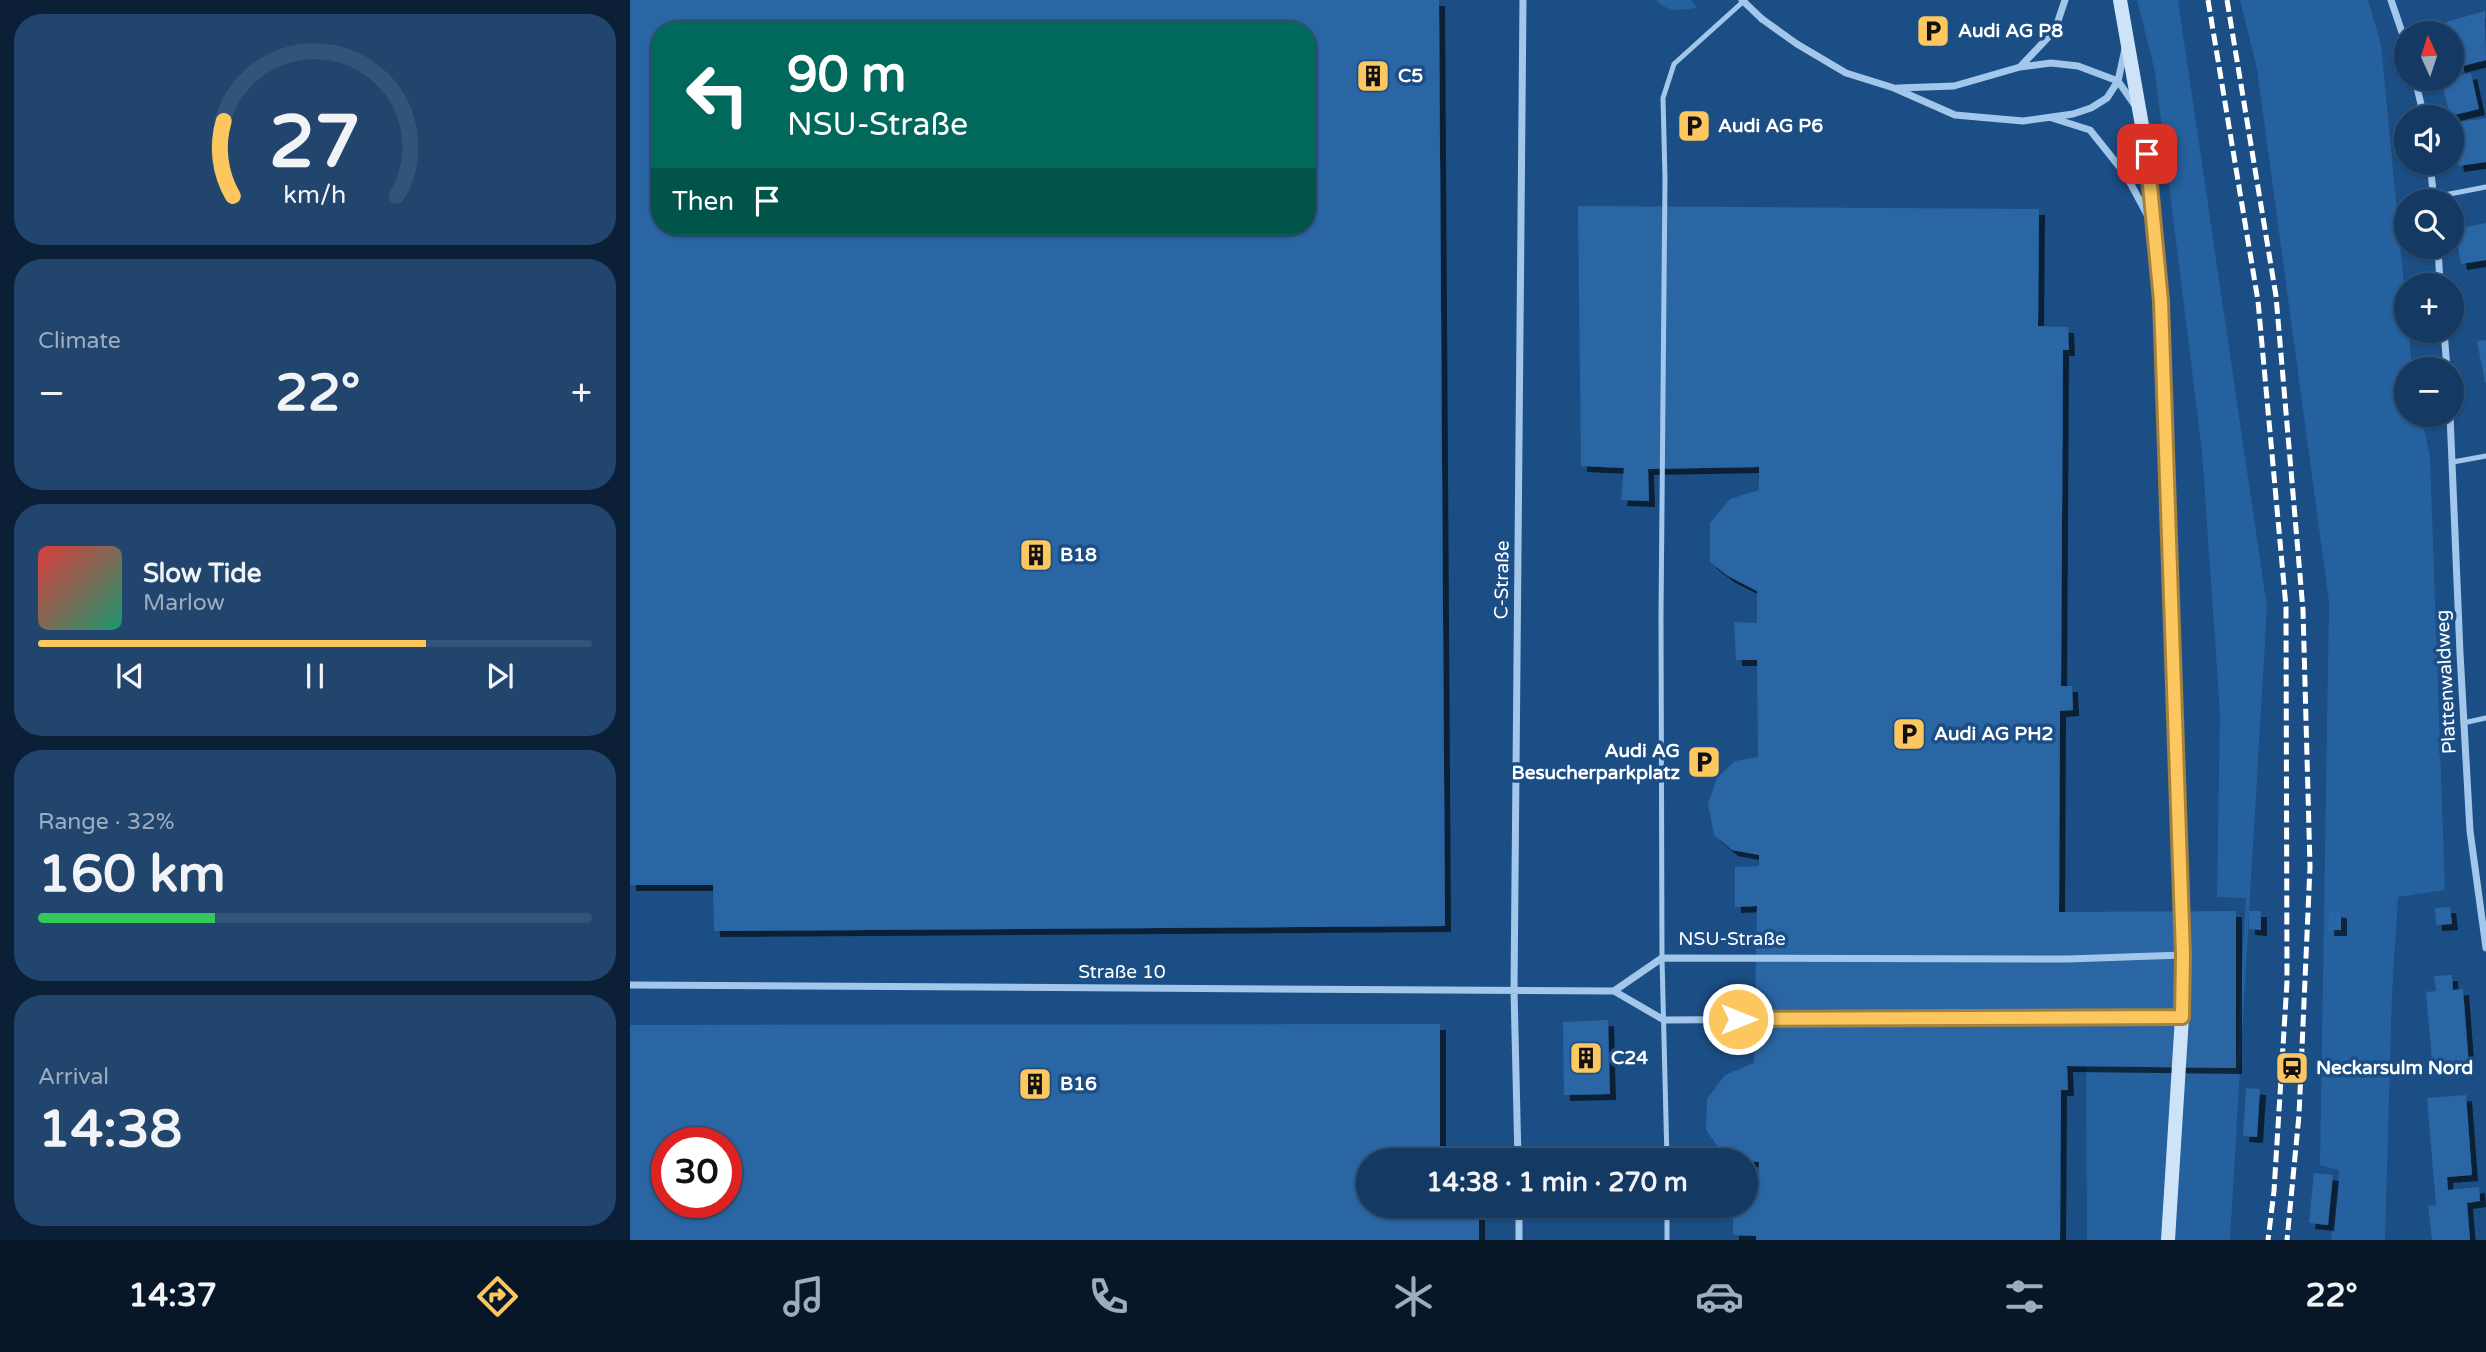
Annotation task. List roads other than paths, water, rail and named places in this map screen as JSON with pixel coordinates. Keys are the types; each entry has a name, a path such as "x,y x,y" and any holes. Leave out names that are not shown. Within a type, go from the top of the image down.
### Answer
{"main road":[{"path":"2120,0 2141,115 2161,301 2183,955 2182,1017 2168,1240"}],"street":[{"name":"C-Straße","path":"1518,1148 1514,990 1523,0"},
{"path":"1743,0 1762,19 1797,44 1846,72 1894,88 1955,115 2023,121 2052,118 2091,108 2108,98 2118,81 2127,37"},
{"path":"2020,67 2055,30 2065,0"},
{"path":"2391,0 2398,21"},
{"path":"1894,88 1954,86 2020,67 2051,63 2078,66 2118,81 2141,115"},
{"path":"2052,118 2090,130 2126,175 2154,227"},
{"name":"Plattenwaldweg","path":"2451,427 2470,831 2486,948"},
{"name":"NSU-Straße","path":"1614,991 1662,958 2068,959 2183,955"},
{"name":"Straße 10","path":"630,985 1614,991"},
{"path":"1614,991 1664,1020 2182,1017"},
{"path":"1519,1218 1519,1240"}],"lane":[{"path":"1667,1148 1662,958 1661,601 1665,191 1663,98 1674,64 1743,0"},
{"path":"2464,192 2486,187"},
{"path":"2453,463 2486,456"},
{"path":"2463,723 2486,718"},
{"path":"1667,1218 1667,1240"}],"railway":[{"path":"2208,0 2258,301 2286,607 2287,982 2274,1191 2268,1240"},
{"path":"2227,0 2276,296 2303,610 2310,867 2299,1115 2287,1240"}],"place":[{"name":"Audi AG P8","path":"1933,31"},
{"name":"C5","path":"1373,76"},
{"name":"Audi AG P6","path":"1694,126"},
{"name":"B18","path":"1036,555"},
{"name":"Audi AG PH2","path":"1909,734"},
{"name":"Audi AG Besucherparkplatz","path":"1704,762"},
{"name":"C24","path":"1586,1058"},
{"name":"Neckarsulm Nord","path":"2292,1068"},
{"name":"B16","path":"1035,1084"}]}
